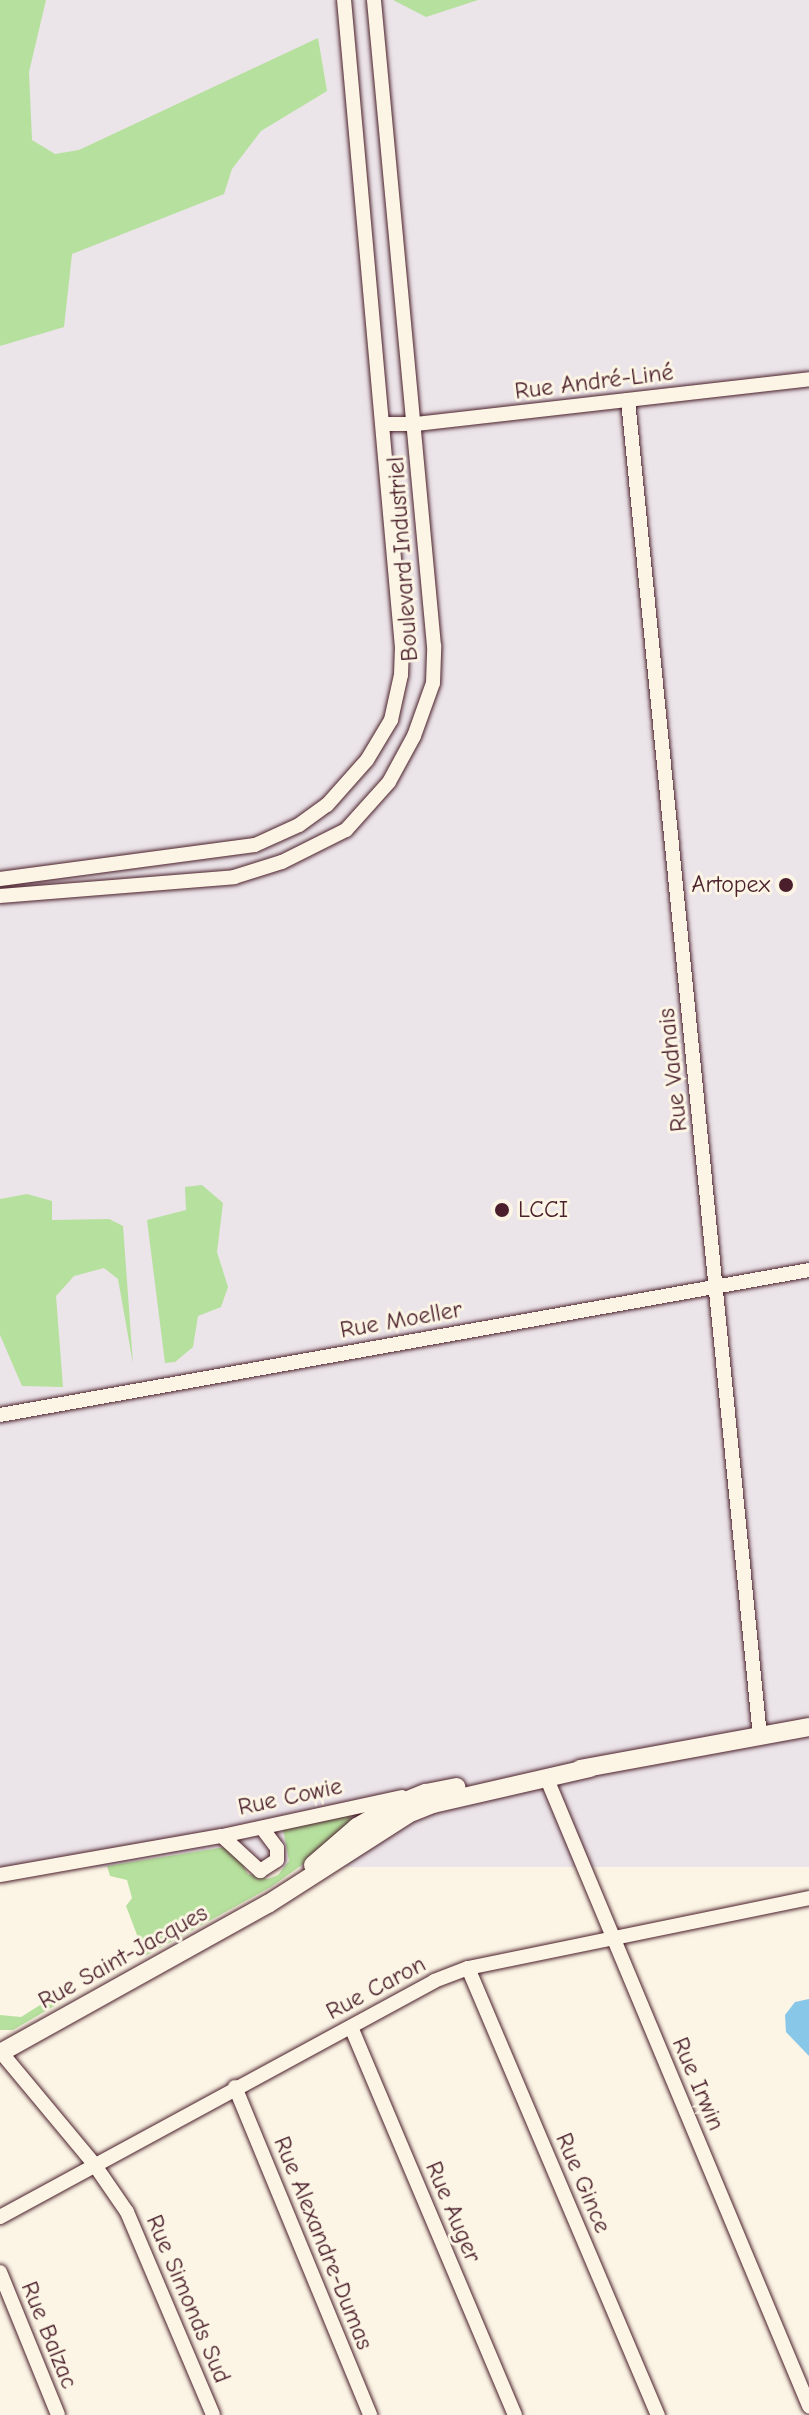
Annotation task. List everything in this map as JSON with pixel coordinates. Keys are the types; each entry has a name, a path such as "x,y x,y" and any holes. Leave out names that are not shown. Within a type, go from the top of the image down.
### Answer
{"main road":[{"name":"Rue Cowie","path":"426,1793 590,1768 809,1727"},
{"name":"Rue Cowie","path":"547,1779 590,1768"},
{"name":"Rue Saint-Jacques","path":"0,2052 268,1904 408,1814 433,1804 547,1779"},
{"name":"Rue Saint-Jacques","path":"268,1904 357,1827 426,1793"}],"street":[{"name":"Boulevard Industriel","path":"0,879 255,845 299,825 327,805 367,760 391,720 401,675 384,424 344,0"},
{"name":"Boulevard Industriel","path":"0,896 234,877 282,862 346,830 389,782 414,736 433,683 434,646 416,424 374,0"},
{"name":"Rue André-Liné","path":"384,424 416,424 809,379"},
{"name":"Rue Vadnais","path":"628,400 760,1736"},
{"name":"Rue Moeller","path":"0,1415 809,1270"},
{"name":"Rue Irwin","path":"547,1779 809,2406"},
{"name":"Rue Cowie","path":"0,1875 222,1836 426,1793"},
{"path":"222,1836 260,1871 277,1860 277,1848 262,1828"},
{"name":"Rue Caron","path":"0,2217 434,1981 468,1968 809,1898"},
{"name":"Rue Gince","path":"468,1968 658,2415"},
{"name":"Rue Auger","path":"351,2027 515,2415"},
{"name":"Rue Simonds Sud","path":"0,2052 94,2164 139,2235 213,2415"},
{"name":"Rue Alexandre-Dumas","path":"235,2087 370,2415"},
{"name":"Rue Balzac","path":"0,2272 58,2415"}],"shaded area":[{"path":"0,0 809,0 809,1867 0,1867"}],"green space":[{"path":"0,0 46,0 29,72 32,140 55,154 79,150 318,38 327,91 261,131 232,169 224,194 72,254 64,327 0,346"},
{"path":"393,0 478,0 426,17"},
{"path":"202,1185 223,1203 217,1252 228,1287 221,1307 198,1316 193,1347 175,1362 165,1363 147,1220 186,1210 185,1187"},
{"path":"27,1194 52,1201 52,1220 109,1219 123,1226 133,1364 118,1279 104,1268 74,1276 56,1296 63,1387 22,1386 0,1335 0,1199"},
{"path":"349,1816 353,1819 309,1860 271,1887 145,1956 126,1906 132,1898 127,1880 110,1876 107,1866 225,1847 238,1857 248,1874 268,1879 278,1875 289,1861 283,1829"},
{"path":"64,1990 68,1998 13,2030 0,2030 0,2015 21,2017"}],"water":[{"path":"809,1999 809,2056 786,2032 785,2015 795,2002"}],"place":[{"name":"Artopex","path":"786,885"},
{"name":"LCCI","path":"502,1210"}]}
